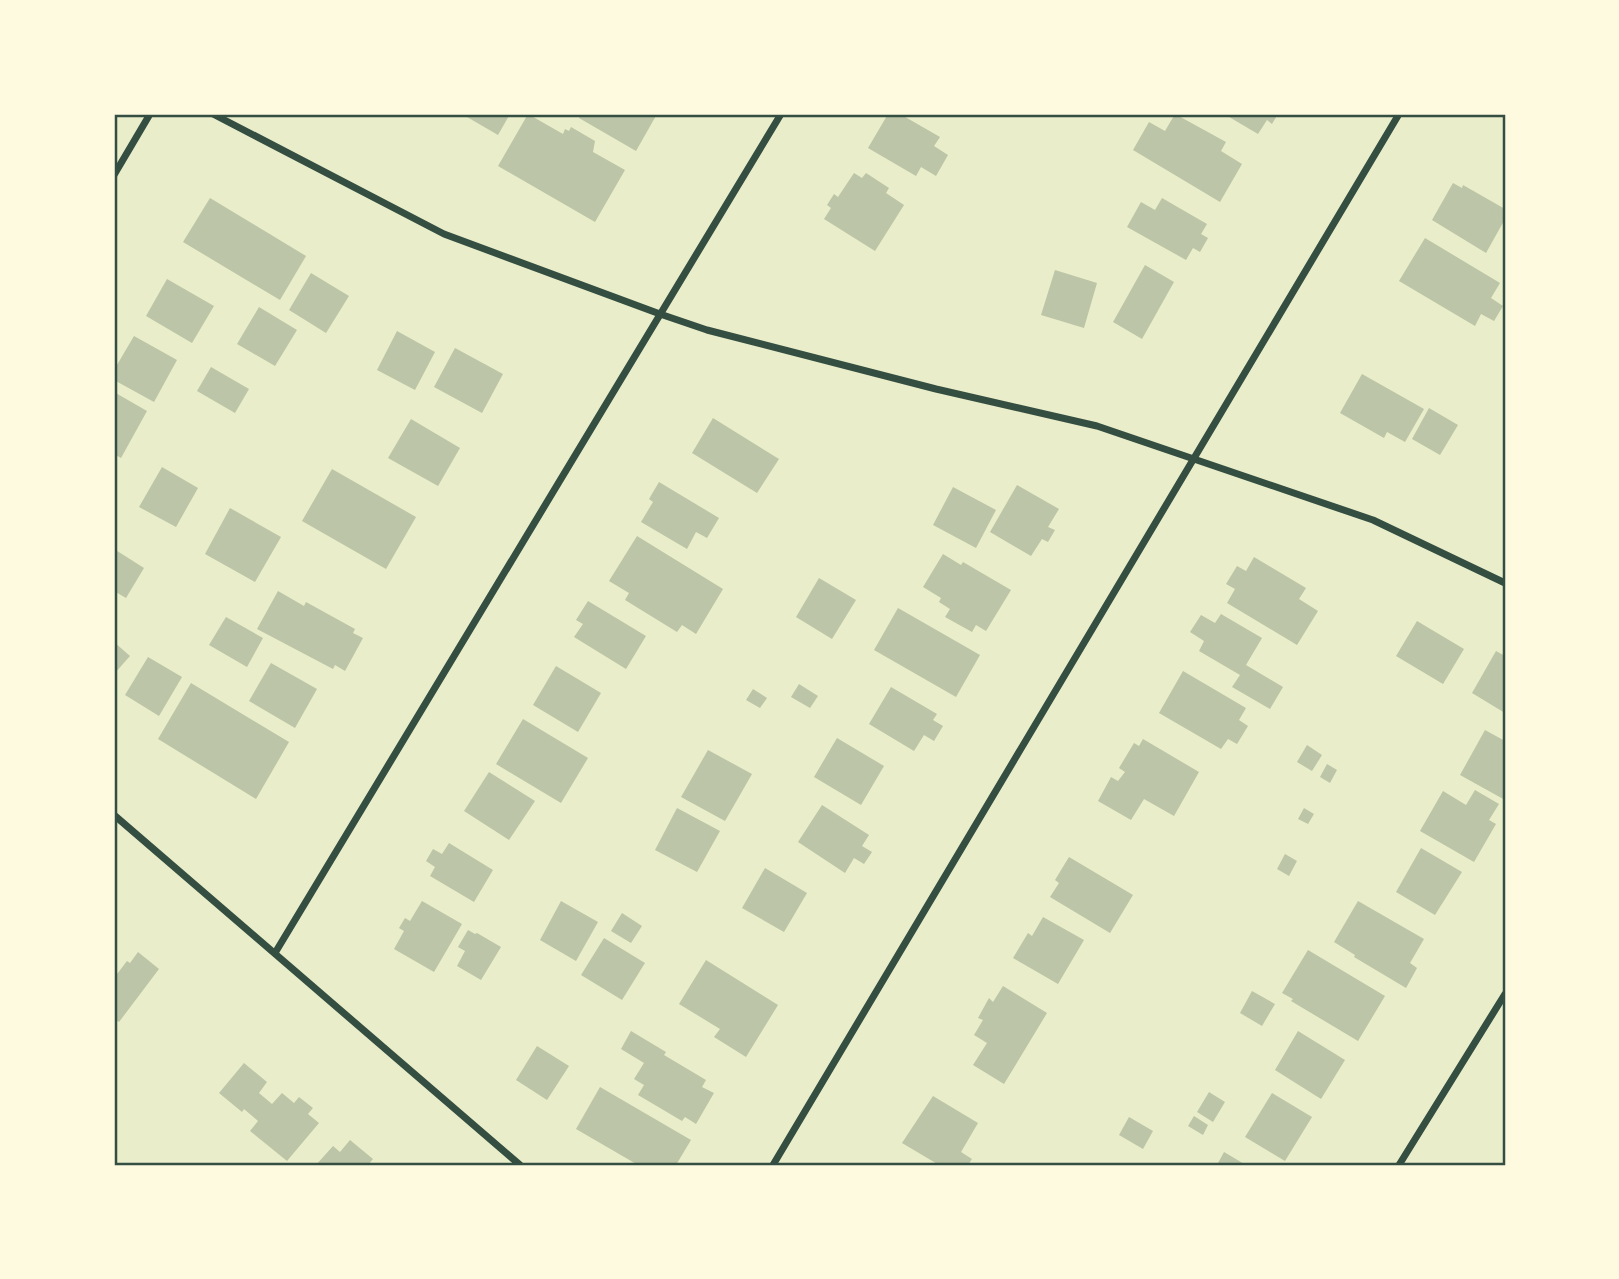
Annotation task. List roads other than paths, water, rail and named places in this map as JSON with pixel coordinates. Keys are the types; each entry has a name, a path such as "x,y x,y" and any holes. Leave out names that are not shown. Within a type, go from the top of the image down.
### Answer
{"street":[{"path":"114,174 149,114"},
{"path":"213,114 443,234 660,314 707,330 936,389 1097,426 1373,520 1505,583"},
{"path":"275,953 781,114"},
{"path":"774,1165 1399,114"},
{"path":"114,815 520,1165"},
{"path":"1399,1165 1505,994"}]}
